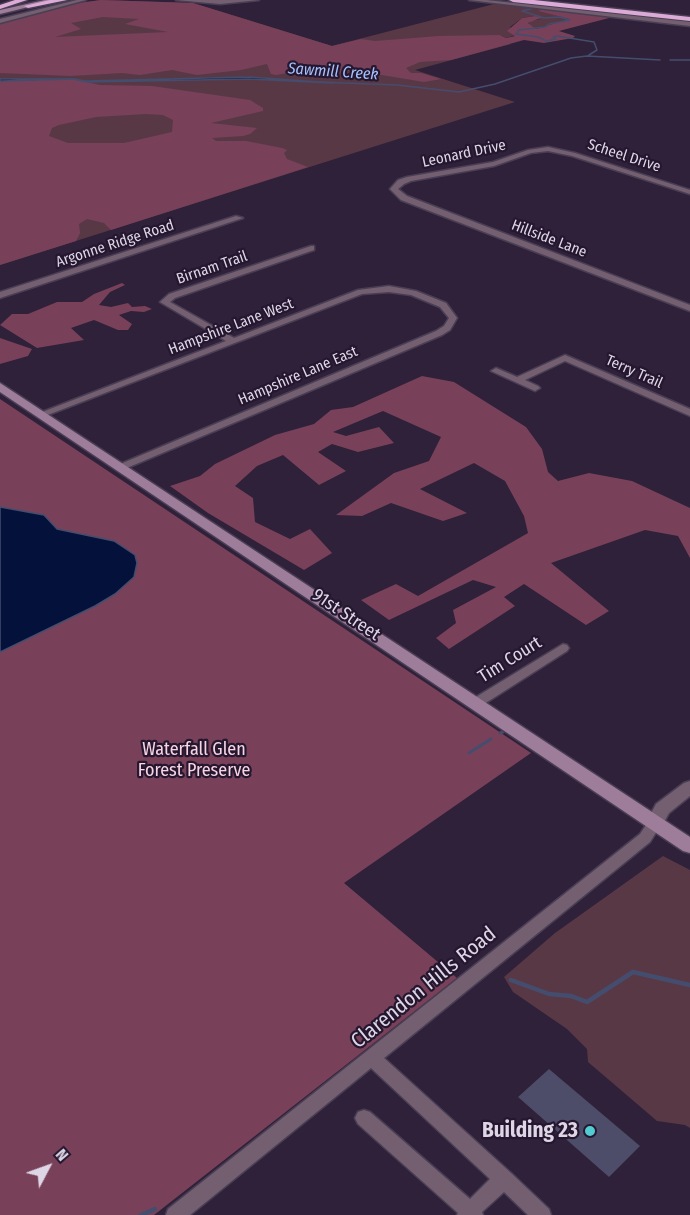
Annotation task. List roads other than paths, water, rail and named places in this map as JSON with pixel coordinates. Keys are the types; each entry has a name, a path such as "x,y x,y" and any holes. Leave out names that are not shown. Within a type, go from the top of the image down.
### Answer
{"highway":[{"path":"0,9 25,3 63,0"},
{"path":"513,0 690,17"},
{"path":"550,0 690,17"}],"main road":[{"path":"0,9 39,0"},
{"path":"25,3 54,0"},
{"name":"91st Street","path":"0,387 690,846"}],"street":[{"path":"0,21 83,0"},
{"path":"180,0 220,2 256,0"},
{"path":"472,0 690,24"},
{"name":"Scheel Drive","path":"548,149 573,154 690,192"},
{"name":"Leonard Drive","path":"399,195 394,189 405,180 494,164 532,150 548,149"},
{"name":"Hillside Lane","path":"399,195 690,308"},
{"name":"Argonne Ridge Road","path":"0,295 239,218"},
{"name":"Birnam Trail","path":"233,340 164,302 172,296 311,248"},
{"name":"Hampshire Lane West","path":"42,414 367,291 389,289 404,291 432,300"},
{"name":"Hampshire Lane East","path":"122,467 443,331 453,318 446,308 432,300"},
{"name":"Terry Trail","path":"517,380 565,358 690,413"},
{"path":"496,371 535,388"},
{"name":"Tim Court","path":"476,703 563,648"},
{"name":"Clarendon Hills Road","path":"175,1215 645,838 662,809 690,786"},
{"path":"372,1058 542,1215"},
{"path":"364,1118 470,1214 504,1179"}],"water":[{"path":"249,77 333,83 249,79 87,82 73,79 85,81"},
{"path":"0,79 73,79 0,81"},
{"path":"0,507 44,515 57,529 114,541 135,555 137,563 134,577 115,594 95,606 0,652"}],"waterway":[{"path":"534,8 522,11 544,18 560,17 570,20 549,24 545,27 519,30 516,34 538,37 546,41 556,39 553,37 557,36 594,42 597,50 589,55"},
{"name":"Sawmill Creek","path":"319,82 397,85 459,92 495,84 571,58 587,56 660,60"},
{"name":"Sawmill Creek","path":"670,60 690,60"},
{"path":"469,753 491,739"},
{"path":"511,980 549,994 571,996 587,1002 633,972 690,985"},
{"path":"141,1215 155,1209"}],"place":[{"name":"Building 23","path":"590,1131"}],"park label":[{"name":"Waterfall Glen Forest Preserve","path":"194,760"}]}
